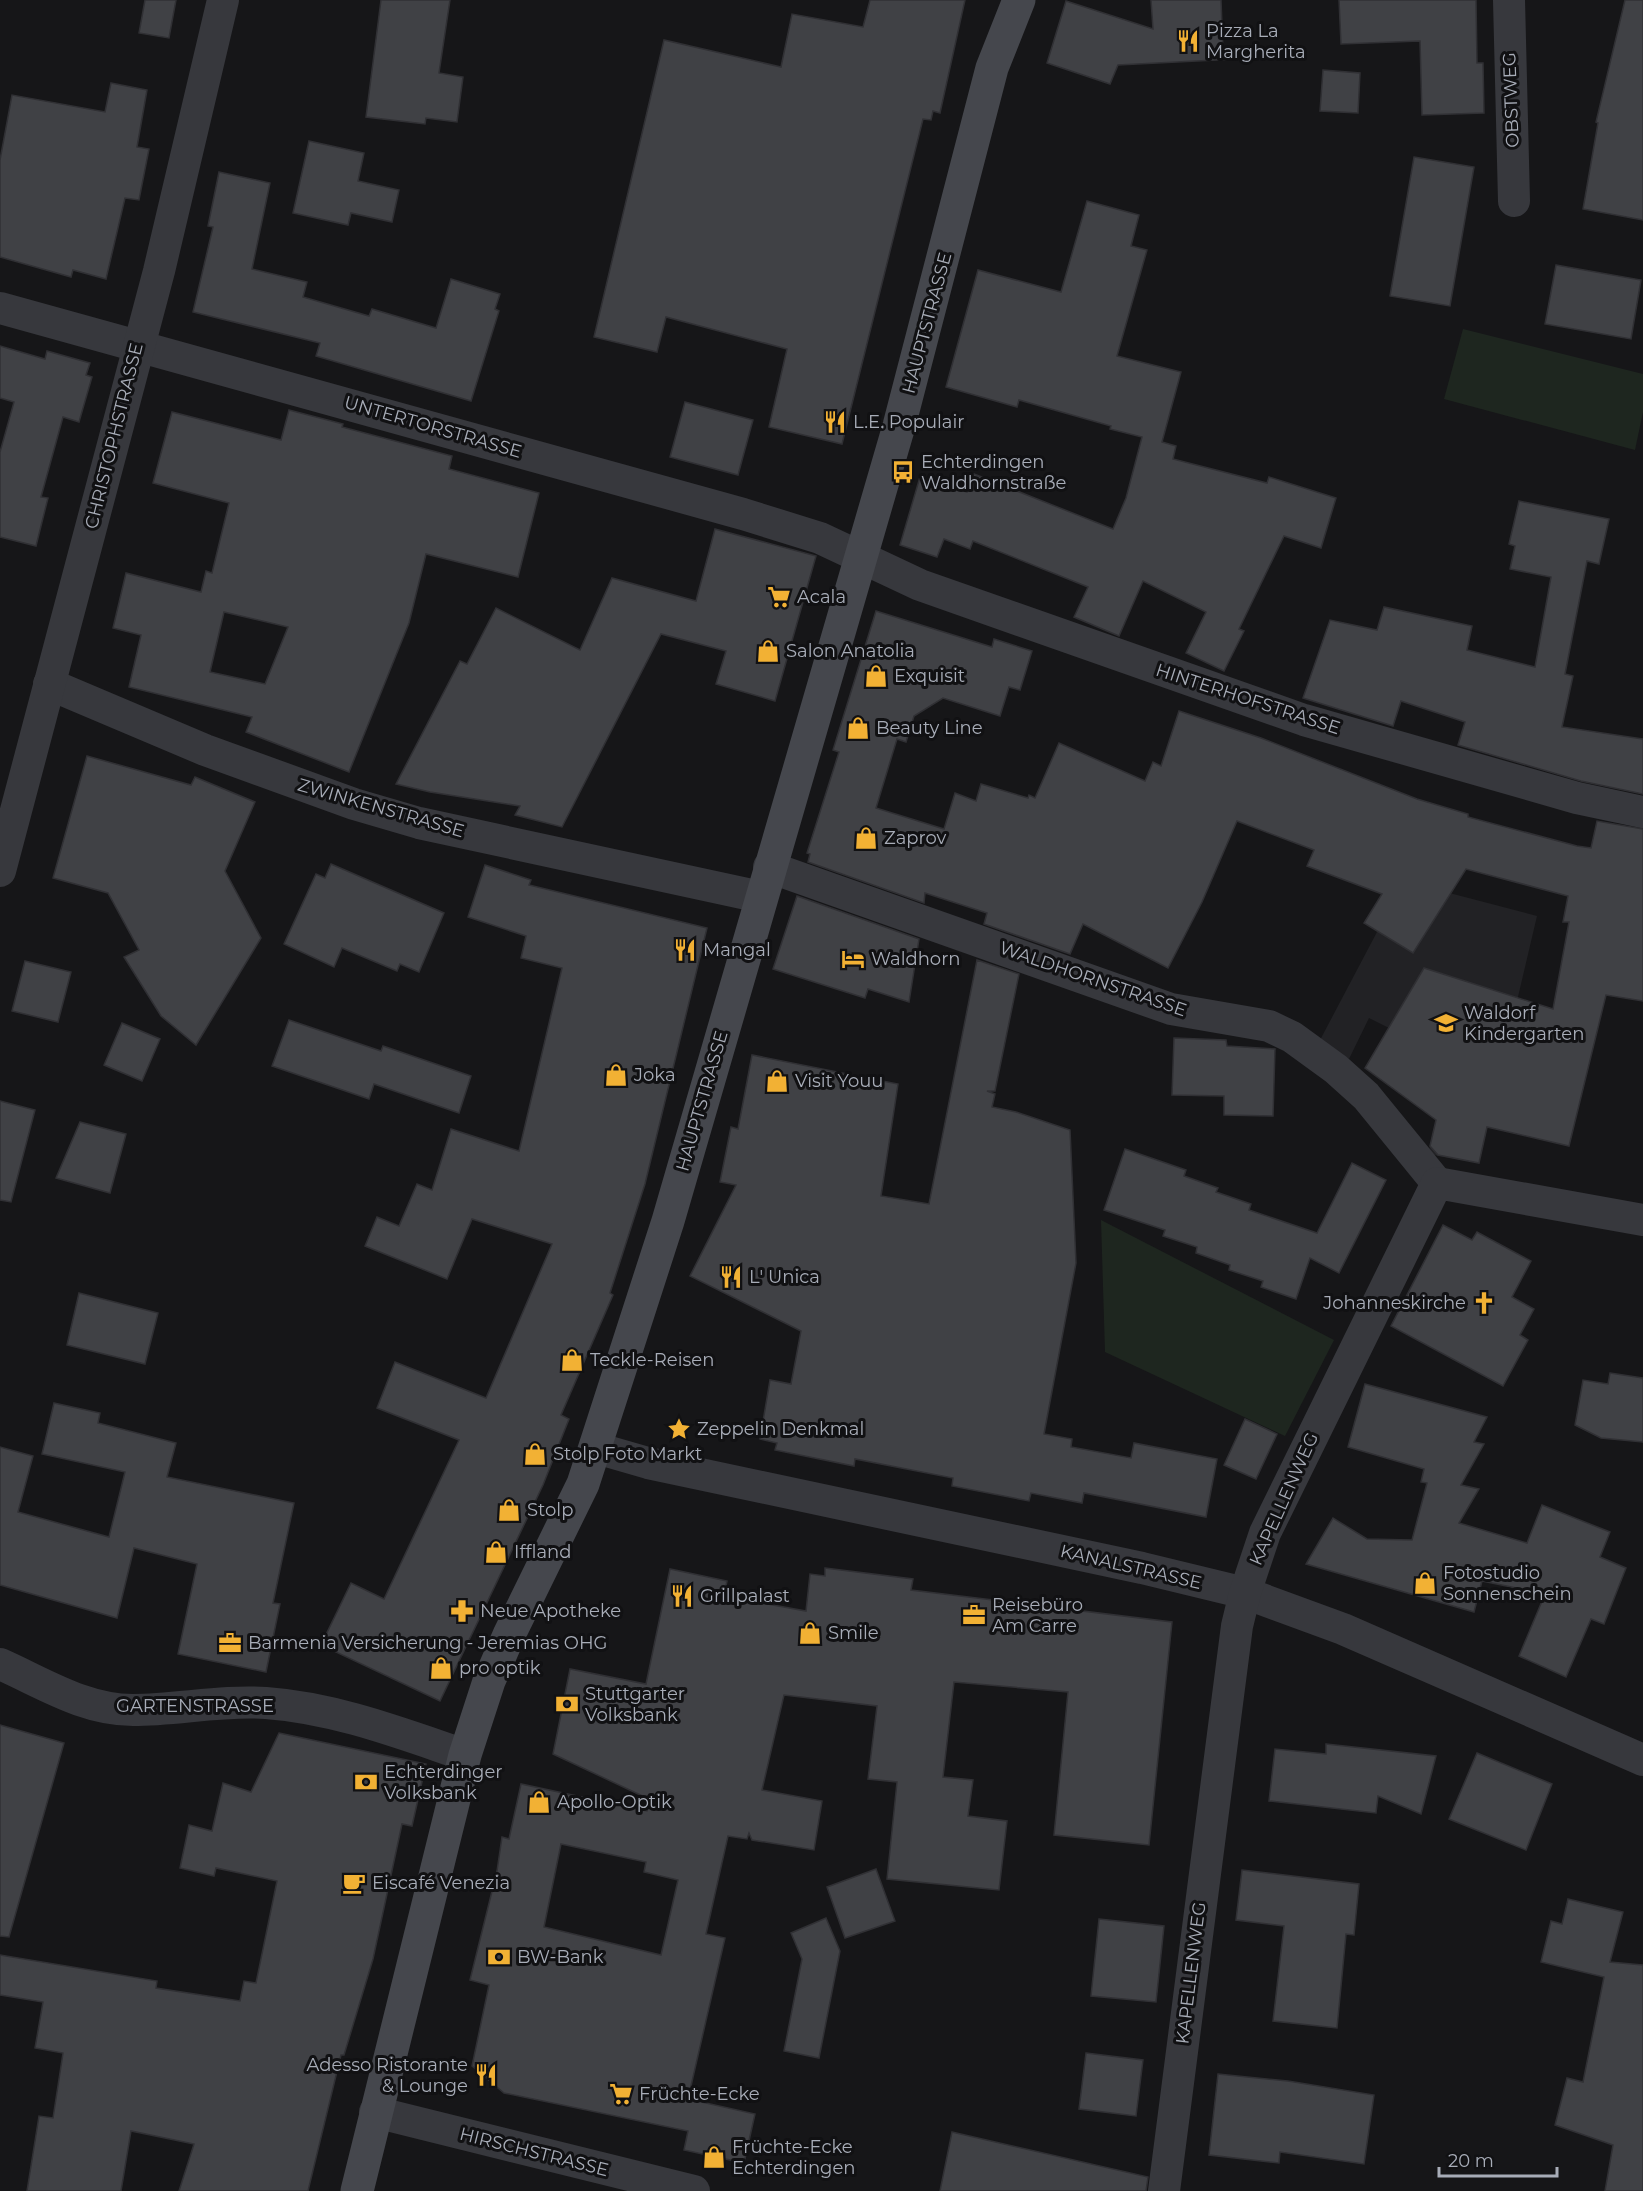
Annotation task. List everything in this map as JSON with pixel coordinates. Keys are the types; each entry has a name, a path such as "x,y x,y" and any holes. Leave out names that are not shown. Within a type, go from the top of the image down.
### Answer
{"main road":[{"name":"HAUPTSTRASSE","path":"357,2191 465,1755 489,1681 509,1635 570,1513 596,1448 629,1335 668,1221 765,882 863,556 925,329 992,68 1019,0"}],"street":[{"name":"CHRISTOPHSTRASSE","path":"0,871 137,346 159,271 223,0"},
{"name":"OBSTWEG","path":"1509,0 1514,201"},
{"name":"UNTERTORSTRASSE","path":"0,308 743,514 820,538 863,556"},
{"name":"HINTERHOFSTRASSE","path":"863,556 920,585 1304,720 1577,798 1643,812"},
{"name":"ZWINKENSTRASSE","path":"50,684 205,750 354,804 419,823 765,882"},
{"name":"WALDHORNSTRASSE","path":"765,882 1171,1009 1269,1026 1301,1043 1336,1069 1366,1096 1437,1183"},
{"path":"1437,1183 1643,1220"},
{"name":"KAPELLENWEG","path":"1164,2191 1237,1626 1245,1593 1265,1533 1437,1183"},
{"name":"KANALSTRASSE","path":"596,1448 648,1464 1142,1568 1245,1593 1343,1629 1643,1760"},
{"name":"GARTENSTRASSE","path":"0,1664 68,1697 94,1704 132,1710 217,1703 266,1703 334,1714 465,1755"},
{"name":"HIRSCHSTRASSE","path":"375,2112 694,2191"}],"shaded area":[{"path":"1463,329 1643,374 1643,412 1635,450 1444,399"},
{"name":"Waldorf Kindergarten","path":"1392,878 1537,916 1479,1163 1428,1154 1436,1120 1365,1068 1389,1028 1369,1018 1349,1059 1319,1042 1377,932"},
{"path":"1101,1220 1334,1340 1285,1436 1105,1352"}],"building":[{"path":"145,0 176,0 169,38 139,33"},
{"path":"381,0 450,0 439,73 463,77 457,122 426,118 425,124 366,117"},
{"path":"870,0 965,0 940,113 933,111 931,120 923,119 842,444 769,427 787,349 666,317 657,352 594,337 664,40 781,67 792,14 863,27"},
{"path":"1151,0 1221,0 1223,52 1237,56 1236,59 1118,65 1110,84 1047,63 1066,1 1153,29"},
{"path":"1339,0 1476,0 1477,63 1483,63 1484,113 1422,115 1420,41 1341,44"},
{"path":"1625,0 1643,0 1643,220 1583,209 1598,123 1596,122"},
{"path":"1323,70 1360,73 1358,113 1320,111"},
{"path":"111,83 147,90 137,147 149,149 139,200 125,198 106,279 73,270 71,277 0,257 0,160 12,95 105,112"},
{"path":"309,141 364,153 358,181 399,190 392,222 351,213 348,225 293,213"},
{"path":"1414,157 1474,167 1450,306 1390,296"},
{"path":"219,172 270,183 252,269 307,282 303,297 369,316 372,309 436,328 451,279 500,294 495,309 499,311 471,401 316,356 320,343 193,312 213,227 208,226"},
{"path":"1087,201 1139,215 1131,246 1147,250 1117,356 1181,372 1162,442 1176,446 1173,459 1267,483 1269,477 1336,498 1321,548 1284,536 1239,629 1244,631 1224,671 1186,653 1206,612 1143,581 1119,636 1074,617 1088,587 973,541 970,549 944,539 937,557 900,545 920,477 967,492 974,474 1113,529 1126,498 1142,437 1019,400 1017,407 946,387 978,270 1061,292"},
{"path":"1556,265 1641,280 1631,339 1545,324"},
{"path":"0,346 45,359 47,351 90,363 86,375 92,377 79,422 63,417 41,497 48,498 36,546 0,537 0,452 14,402 0,398"},
{"path":"685,402 753,420 738,475 670,457"},
{"path":"289,410 343,424 342,427 452,456 449,469 539,493 518,577 426,554 409,623 349,772 246,732 252,717 129,687 141,635 113,628 126,573 201,592 206,571 212,573 229,503 153,483 172,412 281,440","holes":["224,612 288,627 265,684 210,672"]},
{"path":"1519,501 1609,519 1599,564 1587,561 1565,674 1573,676 1562,727 1643,739 1643,794 1581,781 1458,745 1465,722 1401,701 1393,726 1303,698 1330,620 1377,630 1384,607 1472,626 1467,650 1535,667 1551,577 1510,569 1515,546 1509,544"},
{"path":"715,529 816,556 775,701 716,684 726,651 661,634 562,827 515,815 520,806 430,792 396,784 460,661 467,664 496,608 580,650 612,578 696,601"},
{"path":"876,611 992,647 994,639 1032,651 1020,690 1009,687 1000,716 943,698 914,716 906,742 897,739 876,808 944,829 955,793 976,801 981,784 1035,798 1059,743 1145,781 1153,762 1161,766 1179,711 1261,738 1417,799 1468,814 1468,817 1577,846 1591,848 1597,821 1643,829 1643,1001 1606,995 1569,1146 1487,1127 1479,1163 1438,1155 1430,1146 1436,1120 1365,1068 1424,968 1553,1009 1569,922 1563,922 1568,896 1466,869 1413,953 1364,923 1382,894 1307,866 1314,850 1237,821 1202,902 1168,968 1083,924 1070,954 984,924 987,913 925,893 924,903 808,862 810,854 807,853 839,752 833,750"},
{"path":"87,756 191,785 195,777 255,802 225,871 261,938 196,1045 161,1016 124,957 139,950 108,893 53,878"},
{"path":"331,864 444,913 419,972 400,964 397,971 342,948 334,967 284,944 316,874 325,878"},
{"path":"485,865 531,880 529,885 707,928 645,1184 610,1293 613,1295 561,1415 569,1419 543,1485 440,1701 321,1645 351,1583 384,1599 459,1440 377,1408 395,1362 486,1398 552,1244 472,1219 447,1279 365,1246 377,1217 399,1226 417,1184 432,1190 451,1129 519,1151 562,968 521,958 526,936 468,917"},
{"path":"797,896 919,939 909,1002 868,989 865,998 773,969"},
{"path":"977,960 1019,974 995,1091 987,1091 995,1094 992,1107 1016,1112 1070,1130 1076,1263 1044,1434 1072,1439 1071,1447 1131,1458 1134,1443 1217,1459 1206,1517 1084,1493 1082,1503 1031,1493 1029,1501 952,1486 953,1478 855,1459 854,1466 775,1450 777,1443 760,1439 770,1380 791,1384 801,1331 690,1276 736,1185 720,1182 731,1127 738,1129 752,1055 898,1084 881,1196 929,1204"},
{"path":"25,961 71,972 58,1022 12,1011"},
{"path":"289,1020 381,1051 383,1046 471,1076 459,1113 374,1084 369,1099 272,1066"},
{"path":"122,1023 160,1039 142,1081 104,1065"},
{"path":"1174,1038 1226,1040 1227,1046 1275,1049 1273,1116 1224,1115 1224,1096 1172,1095"},
{"path":"0,1101 35,1110 11,1202 0,1200"},
{"path":"80,1122 126,1134 110,1193 56,1178"},
{"path":"1125,1149 1186,1170 1184,1176 1218,1188 1216,1192 1251,1204 1249,1210 1317,1233 1352,1163 1386,1180 1339,1273 1310,1258 1296,1299 1261,1287 1263,1281 1229,1270 1230,1265 1196,1253 1197,1247 1163,1236 1165,1230 1104,1210"},
{"name":"Johanneskirche","path":"1443,1225 1472,1240 1477,1232 1531,1261 1512,1297 1534,1309 1520,1335 1528,1340 1503,1386 1391,1326"},
{"path":"79,1293 158,1313 145,1364 67,1345"},
{"path":"1610,1373 1643,1378 1643,1442 1601,1438 1575,1425 1583,1380 1608,1384"},
{"path":"1365,1384 1487,1417 1474,1442 1484,1444 1461,1485 1479,1489 1459,1523 1527,1543 1542,1505 1610,1532 1600,1557 1626,1568 1604,1624 1591,1619 1566,1677 1519,1656 1545,1594 1482,1581 1474,1612 1306,1564 1333,1518 1367,1539 1412,1540 1427,1483 1421,1482 1424,1469 1348,1447"},
{"path":"54,1403 100,1413 98,1423 176,1443 167,1477 294,1503 273,1603 280,1604 266,1672 178,1654 197,1564 134,1548 117,1618 0,1585 0,1447 33,1456 18,1512 109,1537 125,1472 42,1454"},
{"path":"1245,1419 1277,1434 1256,1479 1224,1465"},
{"path":"825,1568 913,1579 911,1590 1172,1622 1149,1845 1054,1835 1068,1692 954,1682 943,1777 973,1780 968,1816 1007,1821 999,1890 887,1879 897,1782 868,1779 877,1706 784,1695 762,1790 822,1801 814,1850 752,1840 749,1833 747,1839 728,1836 706,1934 725,1938 688,2099 755,2114 744,2163 684,2150 688,2131 504,2093 472,2066 489,1985 470,1980 497,1871 502,1837 509,1839 521,1784 647,1811 651,1800 553,1754 570,1669 646,1684 670,1569 727,1581 724,1596 806,1611 810,1574 825,1576","holes":["561,1844 646,1862 644,1872 678,1880 661,1955 544,1927"]},
{"path":"0,1725 64,1743 9,1937 0,1936"},
{"path":"279,1733 426,1764 412,1826 402,1824 373,1959 344,2055 341,2055 308,2191 179,2191 194,2144 131,2131 121,2191 27,2191 39,2116 53,2118 63,2053 35,2048 43,2002 0,1995 0,1955 157,1981 156,1988 240,2001 244,1981 256,1983 277,1881 216,1868 214,1876 180,1868 189,1825 212,1831 223,1783 251,1792"},
{"path":"1326,1744 1436,1756 1421,1814 1378,1796 1376,1813 1269,1801 1275,1749 1326,1754"},
{"path":"1477,1753 1552,1784 1526,1850 1449,1819"},
{"path":"876,1869 895,1921 845,1938 827,1887"},
{"path":"1242,1870 1359,1884 1354,1935 1346,1934 1337,2028 1273,2021 1284,1926 1236,1920"},
{"path":"1568,1899 1623,1912 1610,1962 1643,1965 1643,2191 1605,2191 1613,2145 1555,2125 1567,2078 1583,2082 1604,1977 1541,1962 1551,1921 1562,1924"},
{"path":"826,1918 840,1951 819,2058 784,2051 802,1959 791,1933"},
{"path":"1099,1919 1164,1926 1156,2002 1091,1996"},
{"path":"1086,2053 1143,2060 1136,2116 1079,2109"},
{"path":"1218,2074 1288,2081 1374,2095 1364,2164 1280,2152 1279,2163 1209,2155"},
{"path":"952,2132 1148,2177 1146,2191 940,2191"}],"place":[{"name":"Pizza La Margherita","path":"1188,41"},
{"name":"L.E. Populair","path":"835,422"},
{"name":"Echterdingen Waldhornstraße","path":"903,472"},
{"name":"Acala","path":"779,597"},
{"name":"Salon Anatolia","path":"768,651"},
{"name":"Exquisit","path":"876,676"},
{"name":"Beauty Line","path":"858,728"},
{"name":"Zaprov","path":"866,838"},
{"name":"Mangal","path":"685,950"},
{"name":"Waldhorn","path":"853,959"},
{"name":"Waldorf Kindergarten","path":"1446,1023"},
{"name":"Joka","path":"616,1075"},
{"name":"Visit Youu","path":"777,1081"},
{"name":"L' Unica","path":"731,1277"},
{"name":"Johanneskirche","path":"1484,1303"},
{"name":"Teckle-Reisen","path":"572,1360"},
{"name":"Zeppelin Denkmal","path":"679,1429"},
{"name":"Stolp Foto Markt","path":"535,1454"},
{"name":"Stolp","path":"509,1510"},
{"name":"Iffland","path":"496,1552"},
{"name":"Fotostudio Sonnenschein","path":"1425,1583"},
{"name":"Grillpalast","path":"682,1596"},
{"name":"Neue Apotheke","path":"462,1611"},
{"name":"Reisebüro Am Carre","path":"974,1615"},
{"name":"Smile","path":"810,1633"},
{"name":"Barmenia Versicherung - Jeremias OHG","path":"230,1643"},
{"name":"pro optik","path":"441,1668"},
{"name":"Stuttgarter Volksbank","path":"567,1704"},
{"name":"Echterdinger Volksbank","path":"366,1782"},
{"name":"Apollo-Optik","path":"539,1802"},
{"name":"Eiscafé Venezia","path":"354,1883"},
{"name":"BW-Bank","path":"499,1957"},
{"name":"Adesso Ristorante & Lounge","path":"486,2075"},
{"name":"Früchte-Ecke","path":"621,2094"},
{"name":"Früchte-Ecke Echterdingen","path":"714,2157"}]}
